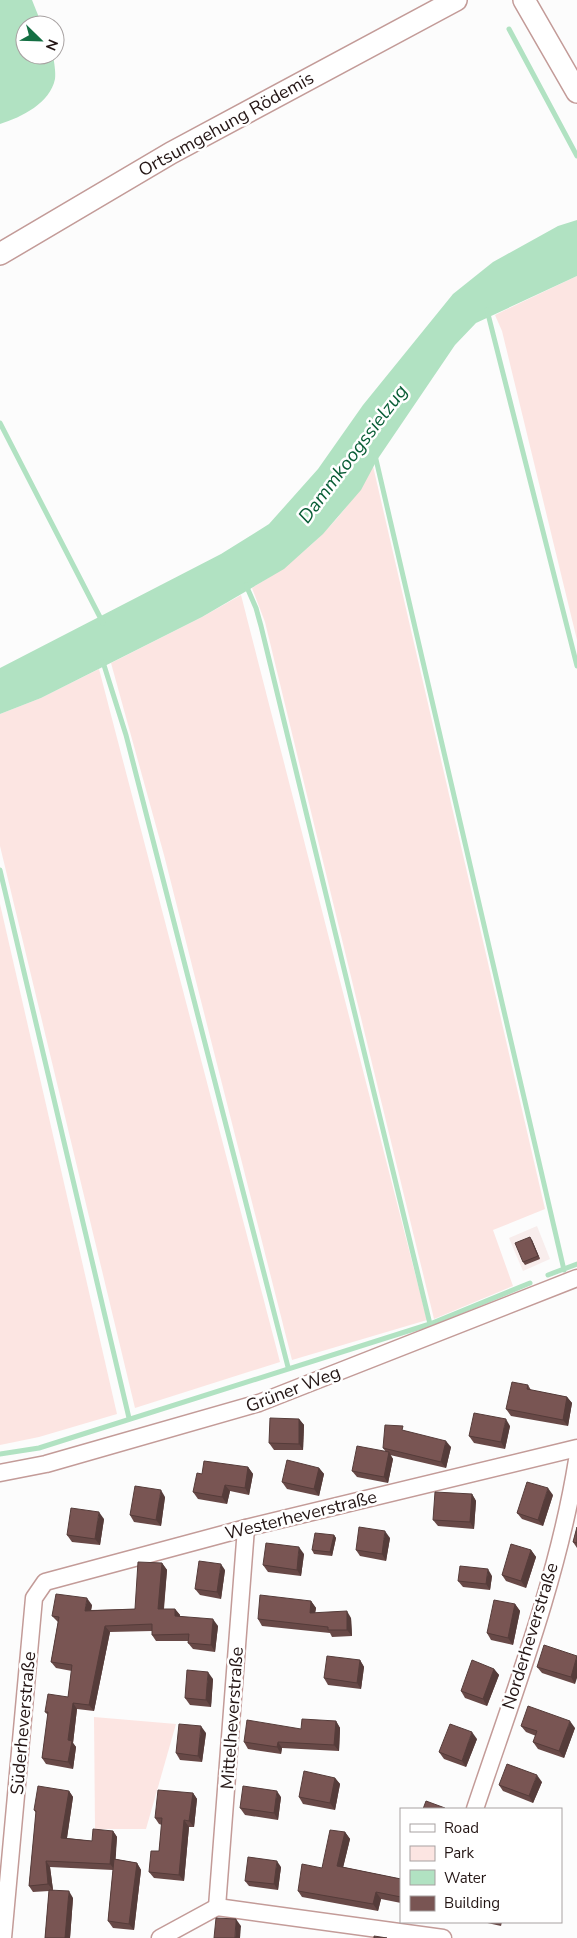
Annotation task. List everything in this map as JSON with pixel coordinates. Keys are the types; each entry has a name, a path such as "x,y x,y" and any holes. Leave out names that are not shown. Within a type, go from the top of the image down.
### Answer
{"main road":[{"name":"Ortsumgehung Rödemis","path":"0,254 171,153 456,0"},
{"path":"524,0 577,92"}],"street":[{"name":"Grüner Weg","path":"0,1473 46,1464 259,1403 577,1278"},
{"name":"Westerheverstraße","path":"34,1598 46,1582 56,1577 246,1528 577,1448"},
{"name":"Norderheverstraße","path":"475,1808 540,1613 573,1487 577,1460"},
{"name":"Mittelheverstraße","path":"217,1907 246,1528"},
{"name":"Süderheverstraße","path":"4,1938 34,1598"},
{"path":"160,1938 217,1907 442,1934"}],"shaded area":[{"path":"537,1226 550,1259 523,1271 509,1238"}],"green space":[{"path":"577,276 577,640 502,331 495,315"},
{"path":"373,466 545,1209 493,1230 513,1286 434,1319 265,622 252,588 288,564 321,535 350,502"},
{"path":"241,595 427,1320 292,1360 164,855 111,663"},
{"path":"99,669 280,1362 135,1408 0,846 0,714 41,698"},
{"path":"0,904 117,1414 39,1437 0,1445"},
{"path":"94,1717 176,1724 146,1829 95,1829"}],"water":[{"path":"0,0 32,0 38,15 15,15 15,65 54,65 55,79 47,95 34,108 0,124"},
{"name":"Dammkoogssielzug","path":"577,220 577,276 476,323 455,345 377,460 361,490 323,534 284,569 202,617 41,698 0,714 0,668 221,554 269,524 318,469 363,405 453,294 493,262 558,226"}],"building":[{"path":"530,1237 538,1256 523,1262 515,1243"},
{"path":"512,1382 528,1385 527,1389 567,1397 563,1420 506,1409"},
{"path":"474,1413 506,1419 501,1442 469,1436"},
{"path":"270,1418 299,1419 299,1444 269,1443"},
{"path":"385,1425 403,1426 402,1430 446,1441 441,1462 383,1448"},
{"path":"357,1446 389,1452 384,1477 352,1471"},
{"path":"287,1460 319,1468 314,1489 282,1482"},
{"path":"204,1461 248,1467 245,1488 225,1485 222,1497 193,1492 197,1473 202,1474"},
{"path":"527,1482 548,1488 538,1520 517,1513"},
{"path":"135,1486 161,1490 156,1520 130,1515"},
{"path":"435,1492 472,1494 470,1522 433,1520"},
{"path":"71,1508 99,1512 95,1539 67,1535"},
{"path":"359,1527 385,1531 382,1554 356,1550"},
{"path":"577,1527 577,1543 573,1542"},
{"path":"315,1533 334,1535 330,1552 312,1550"},
{"path":"266,1543 299,1547 297,1570 263,1565"},
{"path":"511,1544 531,1550 521,1581 502,1575"},
{"path":"199,1561 221,1564 217,1592 195,1589"},
{"path":"138,1562 162,1563 158,1609 175,1609 175,1616 213,1619 211,1645 188,1643 189,1634 152,1635 152,1624 105,1626 89,1705 73,1703 68,1740 72,1741 68,1762 42,1758 48,1712 45,1712 48,1694 68,1697 72,1665 51,1662 59,1617 52,1616 56,1594 87,1598 85,1611 135,1609"},
{"path":"460,1566 488,1569 486,1584 458,1581"},
{"path":"260,1595 311,1601 310,1613 347,1611 347,1630 328,1630 328,1627 258,1619"},
{"path":"494,1600 515,1604 508,1638 487,1633"},
{"path":"544,1645 577,1656 571,1677 537,1667"},
{"path":"327,1656 360,1660 357,1683 324,1678"},
{"path":"472,1660 494,1669 483,1699 461,1691"},
{"path":"187,1670 208,1672 206,1700 185,1698"},
{"path":"528,1706 570,1721 559,1751 533,1742 537,1731 521,1726"},
{"path":"302,1719 336,1721 334,1745 278,1742 277,1747 244,1742 247,1720 301,1729"},
{"path":"179,1724 201,1726 198,1756 176,1753"},
{"path":"450,1724 472,1732 462,1761 439,1752"},
{"path":"507,1764 537,1775 529,1796 499,1785"},
{"path":"304,1771 335,1778 330,1803 299,1797"},
{"path":"38,1786 69,1791 61,1838 92,1841 93,1829 113,1831 110,1864 46,1861 48,1884 29,1886 36,1811 34,1810"},
{"path":"243,1786 277,1791 274,1813 240,1808"},
{"path":"158,1790 193,1793 189,1821 184,1820 179,1875 149,1872 151,1851 159,1851 162,1818 155,1818"},
{"path":"426,1801 445,1808 423,1808"},
{"path":"330,1830 345,1832 337,1866 400,1879 400,1897 376,1892 373,1904 298,1891 302,1864 322,1868"},
{"path":"248,1857 277,1861 274,1884 245,1881"},
{"path":"114,1859 137,1863 129,1924 108,1921"},
{"path":"49,1890 69,1891 65,1938 45,1938"},
{"path":"216,1918 236,1919 235,1938 214,1938"}],"waterway":[{"path":"509,29 577,156"},
{"path":"487,310 577,666"},
{"path":"0,423 103,623"},
{"name":"Dammkoogssielzug","path":"375,455 564,1270"},
{"path":"246,585 261,626 430,1324"},
{"path":"103,662 126,735 288,1367"},
{"path":"0,870 129,1418"},
{"path":"548,1275 577,1264"},
{"path":"0,1454 39,1448 430,1324 530,1283"}]}
